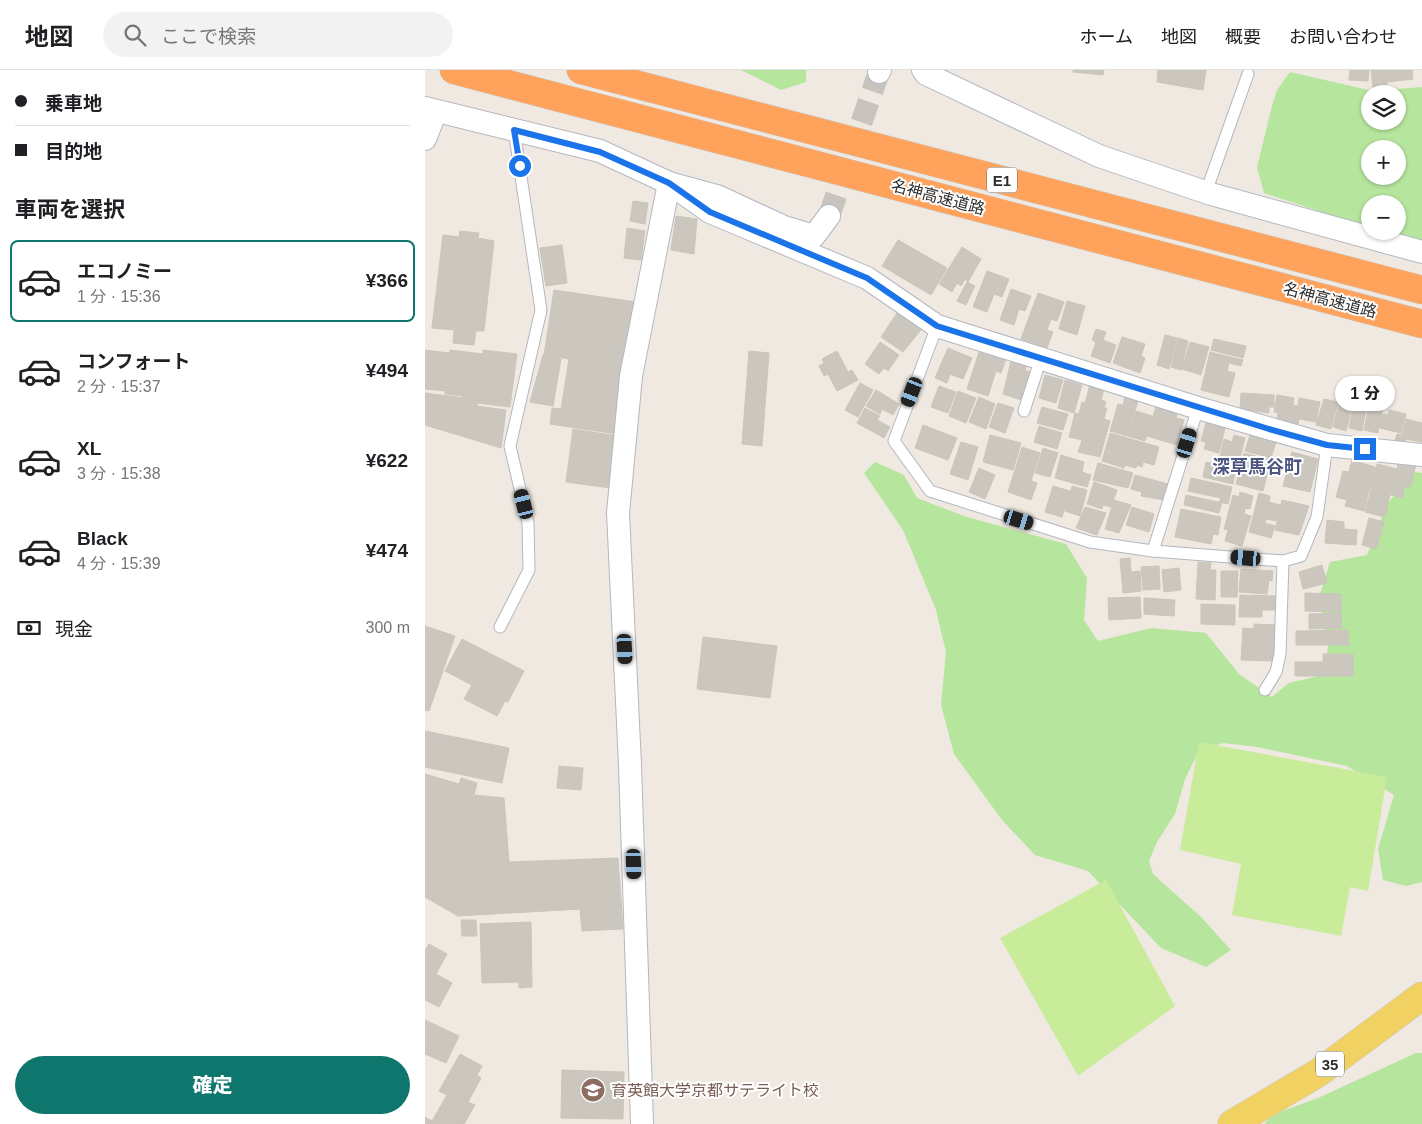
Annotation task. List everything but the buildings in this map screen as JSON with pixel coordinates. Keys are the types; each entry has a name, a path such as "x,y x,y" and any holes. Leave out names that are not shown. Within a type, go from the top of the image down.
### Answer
{"highway":[{"name":"名神高速道路","path":"454,70 1422,324"},
{"name":"名神高速道路","path":"581,70 1422,290"}],"main road":[{"name":"35","path":"1232,1124 1318,1073 1422,996"}],"street":[{"path":"923,70 926,74 972,97 1099,156 1207,192 1422,252"},
{"path":"425,139 430,109 600,152 669,183 717,196 784,227 814,236 829,216"},
{"path":"669,183 710,212 867,278 937,326 1198,408 1327,445 1422,455"},
{"path":"642,1124 630,765 618,513 631,376 669,183"}],"lane":[{"path":"1207,192 1249,74"},
{"path":"501,627 529,570 528,523 510,446 541,310 514,130"},
{"path":"937,326 893,441 930,491 1090,542 1153,551 1283,561 1301,556 1309,541 1317,517 1327,445"},
{"path":"1024,411 1041,358"},
{"path":"1153,551 1198,408"},
{"path":"1265,690 1276,672 1280,654 1283,561"}],"green space":[{"path":"741,70 806,70 806,82 781,90"},
{"path":"1290,72 1361,88 1361,130 1406,130 1406,88 1422,87 1422,240 1406,236 1406,195 1361,195 1361,225 1264,193 1257,167 1277,90"},
{"path":"875,462 904,475 917,498 967,517 1066,544 1087,578 1084,620 1098,641 1151,628 1206,633 1239,674 1272,697 1289,683 1323,675 1328,647 1319,597 1330,562 1367,555 1387,504 1414,472 1422,473 1422,882 1406,886 1383,880 1378,849 1394,795 1347,766 1257,747 1223,743 1199,751 1185,779 1175,814 1157,842 1149,861 1153,874 1201,917 1231,950 1206,967 1161,948 1088,871 1035,855 1002,820 954,754 941,705 946,652 936,610 903,530 864,473"},
{"path":"1199,742 1387,777 1368,891 1350,887 1341,936 1232,915 1241,864 1180,850"},
{"path":"1106,880 1175,1006 1078,1076 1000,938"},
{"path":"1416,1053 1422,1053 1422,1124 1264,1124 1274,1114 1318,1098"}],"tunnel":[{"path":"829,216 879,72"}],"place":[{"name":"育英館大学京都サテライト校","path":"593,1090"}],"district":[{"name":"深草馬谷町","path":"1257,467"}],"route":[{"path":"520,166 514,130 600,152 669,183 710,212 867,278 937,326 1269,429 1327,445 1365,449"}]}
